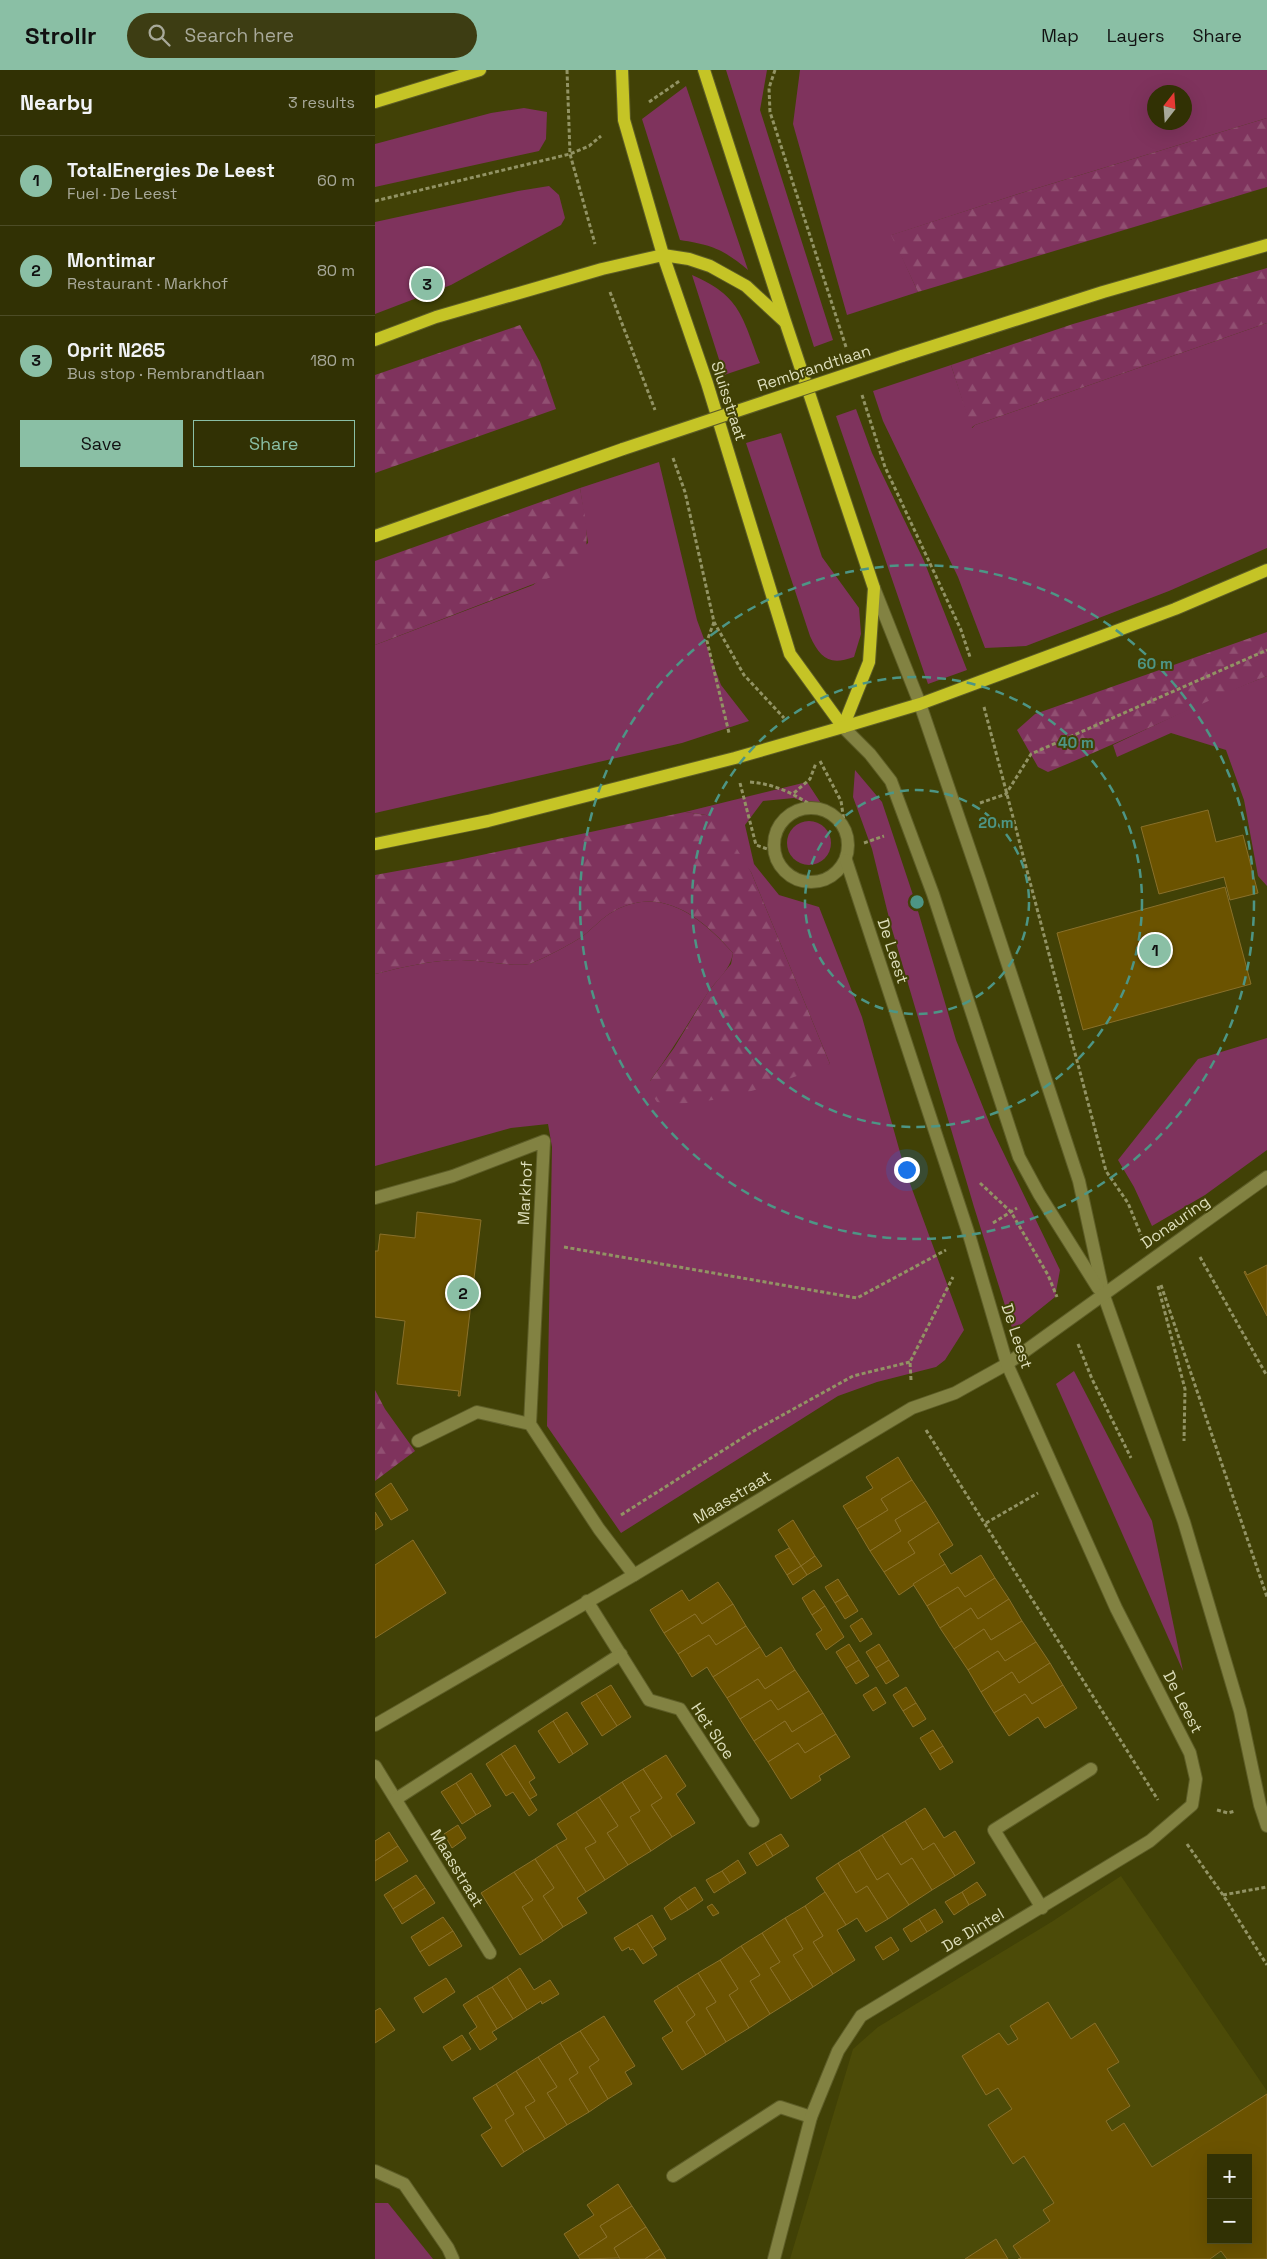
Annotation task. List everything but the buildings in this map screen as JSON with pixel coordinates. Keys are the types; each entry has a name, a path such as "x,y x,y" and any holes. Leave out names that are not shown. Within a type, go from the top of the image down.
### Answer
{"main road":[{"path":"375,102 480,70"},
{"name":"Sluisstraat","path":"622,70 624,120 663,255 709,392 790,654 843,727"},
{"path":"704,70 874,588 869,662 843,727"},
{"name":"Rembrandtlaan","path":"375,536 623,449 902,356 1103,292 1267,245"},
{"path":"375,340 436,317 602,269 663,255 689,259 717,270 746,286 785,321"},
{"path":"375,844 488,821 735,758 920,704 1175,609 1267,570"}],"street":[{"path":"874,588 920,704 981,880 1079,1181 1104,1296 1184,1522 1240,1711 1260,1805 1267,1826"},
{"path":"843,727 870,754 891,781 933,894 1019,1157 1039,1194 1104,1296"},
{"name":"De Leest","path":"846,860 839,871 827,879 813,883 800,882 787,875 778,864 773,851 774,838 779,824 789,815 801,809 815,808 833,814 845,828 849,847 846,860 970,1238 1007,1364 1116,1608 1190,1752 1196,1778 1192,1805"},
{"name":"Markhof","path":"375,1198 453,1176 544,1141 530,1424"},
{"name":"Donauring","path":"1104,1296 1152,1259 1267,1177"},
{"name":"Maasstraat","path":"375,1725 634,1575 912,1408 955,1393 1007,1364 1104,1296"},
{"path":"418,1441 477,1412 530,1424 599,1529 634,1575"},
{"name":"Het Sloe","path":"587,1601 649,1700 680,1708 753,1821"},
{"path":"396,1799 621,1654"},
{"name":"Maasstraat","path":"375,1766 490,1953"},
{"path":"1042,1908 994,1830 1091,1769"},
{"name":"De Dintel","path":"774,2259 811,2117 838,2050 861,2016 1150,1841 1192,1805"},
{"path":"673,2176 780,2107 811,2117"},
{"path":"375,2171 404,2184 448,2248 453,2259"}],"path":[{"path":"375,201 570,154 589,146 686,76"},
{"path":"1006,794 1031,754 1267,650"},
{"path":"978,682 1106,1171 1128,1203 1152,1259 1267,1597"},
{"path":"794,793 810,779 818,758"},
{"path":"1079,1181 1106,1171"},
{"path":"539,1243 857,1298 970,1238 1039,1194"},
{"path":"1187,1234 1267,1376"},
{"path":"1152,1259 1185,1389 1184,1446"},
{"path":"956,1271 910,1362 912,1408 986,1523 1172,1822 1223,1895 1267,1965"},
{"path":"599,1529 752,1432 853,1376 910,1362"},
{"path":"986,1523 1060,1480"},
{"path":"1192,1805 1228,1812 1260,1805"},
{"path":"1223,1895 1267,1887"}],"shaded area":[{"path":"1121,1876 1267,2091 1267,2172 1252,2161 1252,2154 1207,2154 1207,2244 1218,2244 1227,2259 790,2259 853,2049 878,2027 1053,1921"}],"green space":[{"path":"726,70 767,70 760,110 833,340 814,347"},
{"path":"800,70 1267,70 1267,118 1018,194 892,235 918,292 847,315 793,124"},
{"path":"686,86 748,270 717,249 680,240 642,119"},
{"path":"524,108 547,112 546,139 539,151 375,187 375,144 491,113"},
{"path":"1267,118 1267,187 918,292 891,235 1018,194"},
{"path":"549,186 559,195 565,218 561,225 451,285 375,314 375,222"},
{"path":"1267,268 1267,323 971,428 951,365 1073,324"},
{"path":"692,275 721,291 738,310 760,363 724,375"},
{"path":"1267,323 1267,548 1169,591 1026,646 985,648 958,577 883,421 873,391 951,365 972,428 975,425"},
{"path":"520,325 540,362 556,409 375,473 375,375"},
{"path":"856,409 872,453 924,561 967,670 928,684 836,416"},
{"path":"781,433 822,557 859,608 861,634 854,657 845,660 838,661 826,658 818,650 810,636 746,443"},
{"path":"659,462 697,620 721,685 749,721 682,743 375,813 375,645 533,585 588,543 580,488"},
{"path":"580,488 587,538 584,557 580,566 375,645 375,561"},
{"path":"1267,632 1267,676 1048,772 1038,767 1017,730 1035,714"},
{"path":"1267,676 1267,886 1258,876 1244,800 1226,750 1171,733 1117,757 1113,745 1214,697"},
{"path":"855,770 882,802 915,901 956,1040 991,1127 1060,1270 1055,1297 1013,1331 974,1207 891,926 872,849 853,797"},
{"path":"807,782 826,811 794,798 763,801 745,825 754,864 779,895 819,907 862,1017 905,1170 964,1330 945,1360 936,1367 877,1382 838,1396 621,1533 547,1426 552,1147 548,1124 511,1128 375,1166 375,974 418,964 450,960 515,965 529,964 579,939 609,914 627,905 644,902 661,903 677,908 692,916 720,939 733,953 726,970 707,994 650,1081 830,1064 751,872 706,815 685,812"},
{"path":"685,812 706,815 724,828 751,872 830,1064 745,1093 723,1098 701,1102 657,1102 649,1090 650,1081 674,1048 708,992 731,964 733,953 707,927 692,916 677,908 661,903 644,902 627,905 609,914 579,939 529,964 515,965 450,960 418,964 375,974 375,875 458,860"},
{"path":"813,821 825,827 830,834 830,852 825,859 818,864 805,865 797,862 790,855 787,839 790,831 797,824"},
{"path":"1267,1038 1267,1150 1205,1195 1152,1226 1134,1187 1118,1160 1198,1059"},
{"path":"1074,1371 1152,1521 1183,1671 1056,1384"},
{"path":"375,1390 385,1409 415,1451 375,1481"},
{"path":"375,2203 388,2203 433,2259 375,2259"}],"place":[{"name":"Oprit N265","path":"427,284"},
{"name":"TotalEnergies De Leest","path":"1155,950"},
{"name":"Montimar","path":"463,1293"}]}
